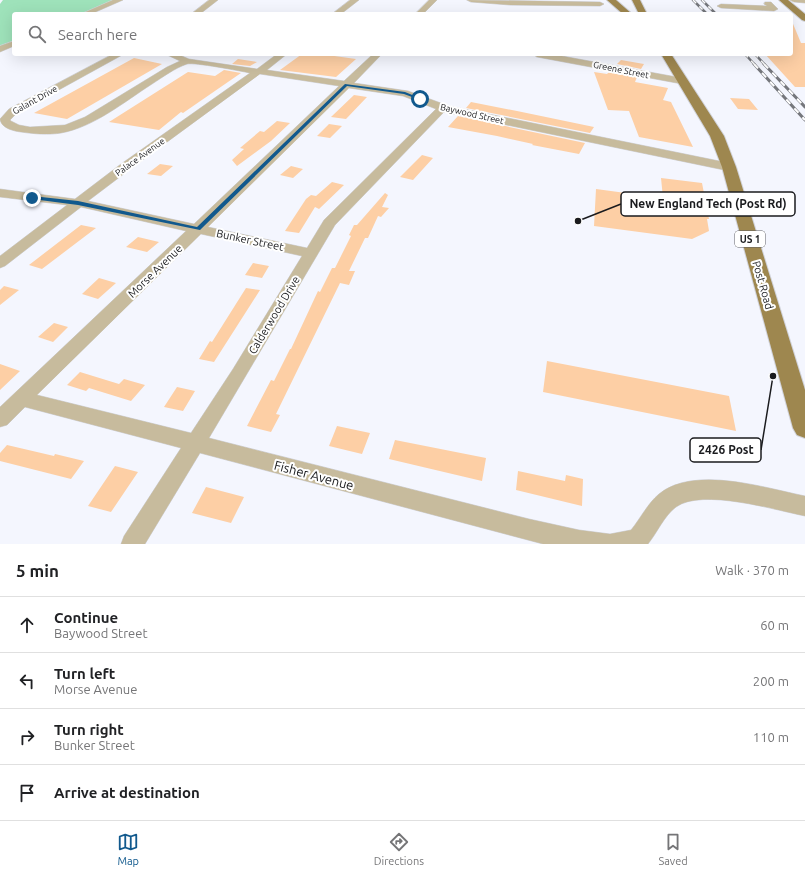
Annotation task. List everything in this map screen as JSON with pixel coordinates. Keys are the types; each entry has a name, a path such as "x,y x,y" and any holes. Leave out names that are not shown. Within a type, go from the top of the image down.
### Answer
{"main road":[{"path":"611,0 626,12"},
{"path":"628,0 635,12"},
{"path":"636,0 642,12"},
{"path":"783,0 805,18"},
{"name":"Post Road","path":"667,56 717,136 728,167 805,428"}],"street":[{"path":"90,12 119,0"},
{"path":"198,12 214,0"},
{"path":"339,12 355,0"},
{"path":"421,12 433,0"},
{"path":"471,0 511,6 600,4"},
{"path":"794,0 805,1"},
{"path":"720,3 774,9 766,2"},
{"path":"554,4 563,12"},
{"path":"0,48 12,44"},
{"name":"Galant Drive","path":"116,56 12,111 5,119 6,123 16,128 30,130 68,128 89,119 170,69 187,61"},
{"name":"Baywood Street","path":"174,56 187,61 258,73 405,93 442,108 728,167"},
{"name":"Palace Avenue","path":"0,263 126,167 280,56"},
{"name":"Morse Avenue","path":"0,419 376,56"},
{"name":"Greene Street","path":"548,56 682,81"},
{"name":"Calderwood Drive","path":"132,544 239,374 329,223 442,108"},
{"name":"Bunker Street","path":"0,193 78,203 310,253"},
{"name":"Fisher Avenue","path":"21,398 529,530 579,541 608,544"},
{"path":"613,544 637,540 668,500 685,492 704,488 730,491 805,506"}],"green space":[{"path":"3,0 115,0 86,12 12,12 12,42 0,47 0,4"}],"building":[{"path":"793,24 801,43 805,43 805,87 795,87 767,56 793,56"},
{"path":"299,56 334,56 356,59 336,77 280,70"},
{"path":"134,58 162,64 67,119 34,113"},
{"path":"238,59 257,62 250,66 232,64"},
{"path":"621,60 644,64 641,69 617,64"},
{"path":"224,70 241,73 183,113 181,112 159,130 109,122 188,72 215,76"},
{"path":"594,72 607,74 609,72 637,77 635,82 668,88 663,100 671,102 693,147 639,137 629,111 608,110"},
{"path":"354,95 367,97 346,119 331,117"},
{"path":"730,98 749,99 758,110 738,109"},
{"path":"471,102 594,127 590,133 466,108"},
{"path":"458,116 585,143 579,154 448,127"},
{"path":"277,121 290,123 271,141 237,166 232,160 244,149 240,148 260,131 264,132"},
{"path":"329,124 342,126 330,138 317,136"},
{"path":"422,155 433,158 413,180 400,177"},
{"path":"160,164 173,166 161,176 147,174"},
{"path":"291,166 303,169 293,178 280,175"},
{"path":"661,178 702,183 709,219 707,219 709,231 692,239 594,226 596,189 663,198"},
{"path":"332,182 344,185 319,209 315,207 299,233 285,231 306,199 311,195 316,196"},
{"path":"385,193 388,195 382,207 389,208 381,217 378,216 368,238 365,238 349,271 355,271 349,285 340,283 276,414 280,415 271,432 247,426 271,380 274,381 291,349 318,291 320,292 332,268 335,268 351,236 349,235 354,225 357,225"},
{"path":"81,225 96,228 42,269 29,265"},
{"path":"138,237 159,242 147,252 126,247"},
{"path":"253,263 269,266 262,278 245,275"},
{"path":"99,278 116,283 98,299 82,294"},
{"path":"4,286 19,290 0,305 0,290"},
{"path":"246,288 260,290 214,362 199,359 210,341 212,342"},
{"path":"54,323 68,327 53,342 38,337"},
{"path":"547,361 729,396 736,431 543,392"},
{"path":"0,364 20,371 0,390"},
{"path":"80,372 119,384 124,379 145,385 131,401 89,388 86,391 67,385"},
{"path":"177,387 195,391 183,411 164,407"},
{"path":"337,426 370,433 362,454 329,446"},
{"path":"395,440 486,458 482,481 389,459"},
{"path":"7,445 54,456 55,454 84,461 71,479 0,461 0,453"},
{"path":"115,466 138,472 111,512 88,506"},
{"path":"518,471 565,481 566,475 583,479 582,506 516,490"},
{"path":"206,487 244,497 231,523 192,513"}],"railway":[{"path":"693,0 705,12"},
{"path":"702,0 714,12"},
{"path":"747,56 755,65"},
{"path":"757,56 765,65"},
{"path":"754,64 805,120"},
{"path":"764,64 805,107"}],"place":[{"name":"New England Tech (Post Rd)","path":"578,221"},
{"name":"2426 Post","path":"773,376"}],"route":[{"path":"32,198 78,203 198,229 346,85 405,93 420,99"}]}
